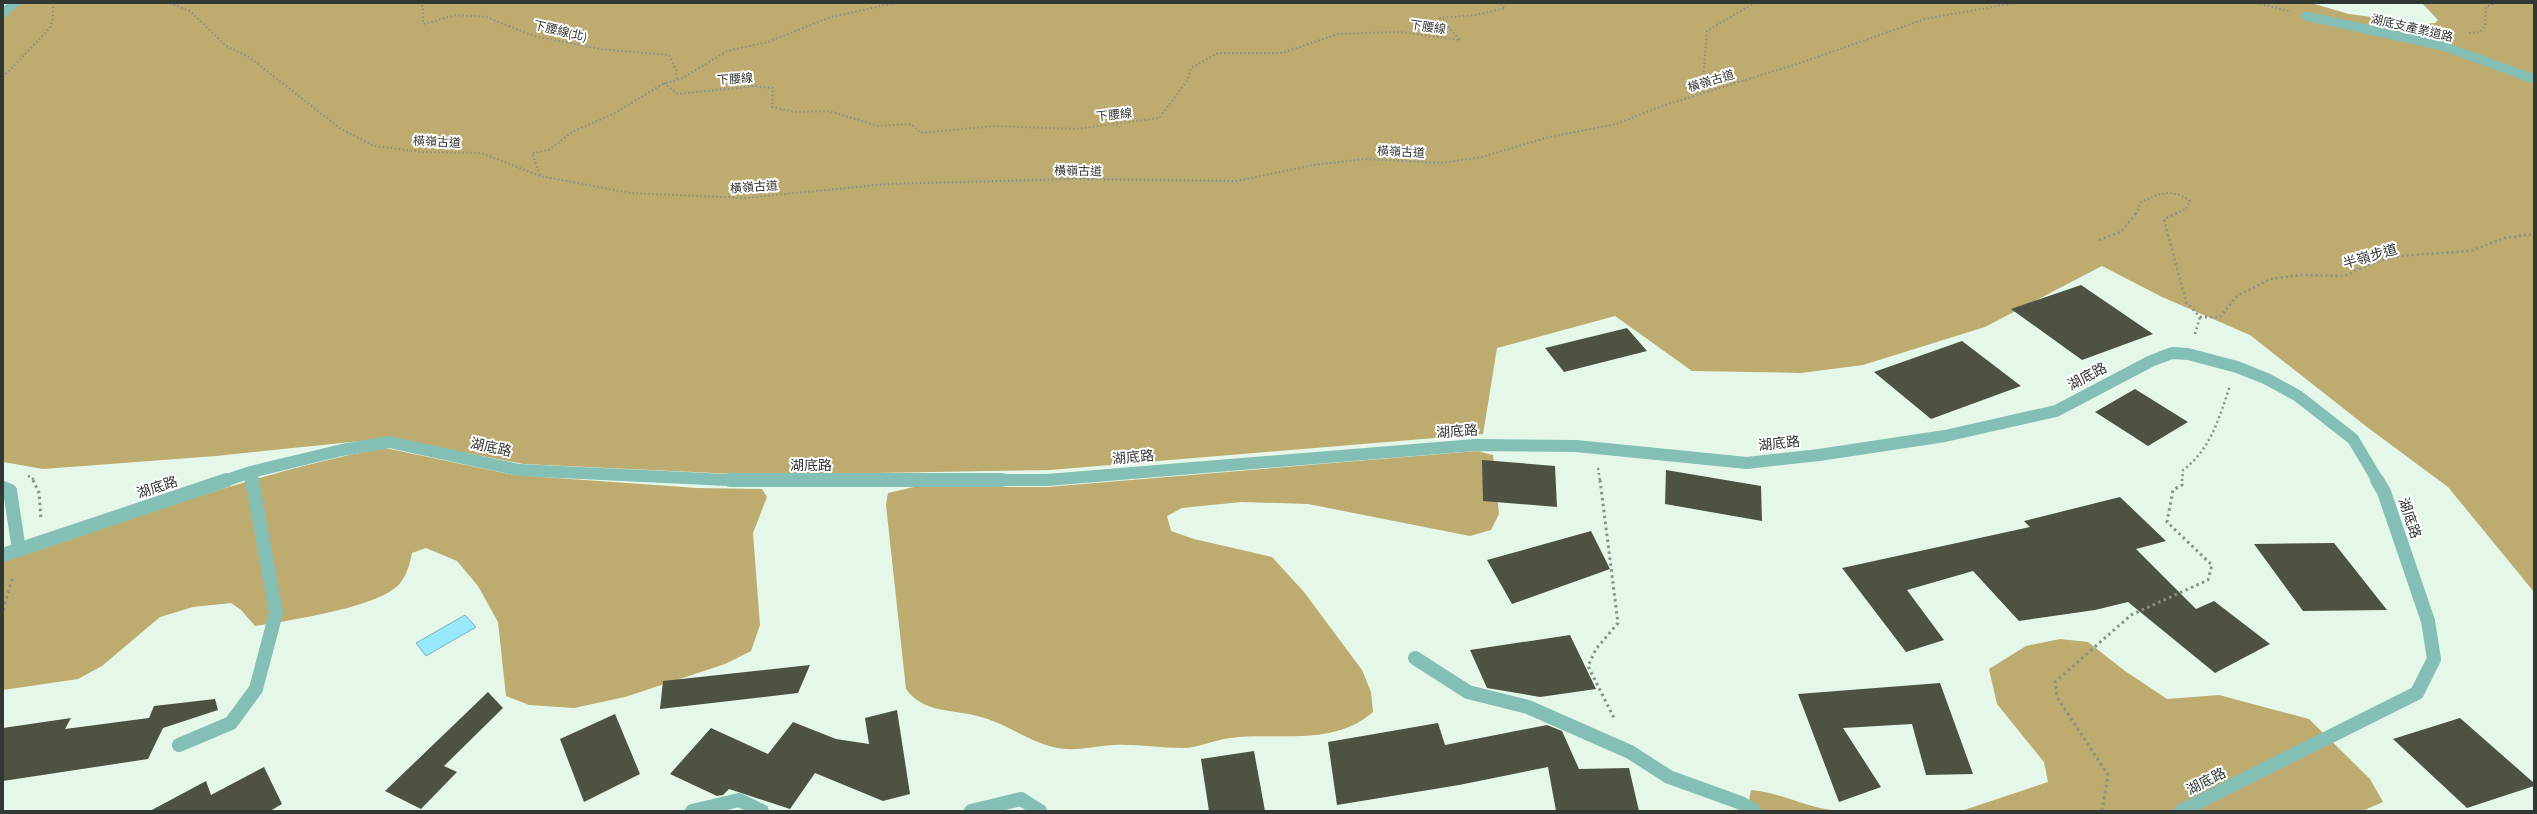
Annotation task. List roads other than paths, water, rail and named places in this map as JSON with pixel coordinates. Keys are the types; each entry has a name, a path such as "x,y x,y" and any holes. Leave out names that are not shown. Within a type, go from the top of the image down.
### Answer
{"street":[{"path":"3,13 16,3"},
{"name":"湖底支產業道路","path":"2306,16 2443,46 2534,79"},
{"name":"湖底路","path":"3,555 251,472 342,450 389,442 519,470 748,481 1047,480 1475,445 1576,446 1747,463 1945,436 2056,411 2150,361 2172,353 2188,354 2237,367 2298,396 2353,439 2384,492 2428,621 2434,659 2417,693 2181,811"},
{"path":"179,745 231,723 256,689 276,613 251,472"},
{"path":"3,488 10,491 19,539 19,550"},
{"path":"1415,658 1468,692 1528,707 1630,752 1669,777 1741,803 1754,811"},
{"path":"971,811 1022,799 1040,811"},
{"path":"692,811 739,800 762,811"}],"water":[{"path":"465,615 476,627 426,656 416,643"}]}
